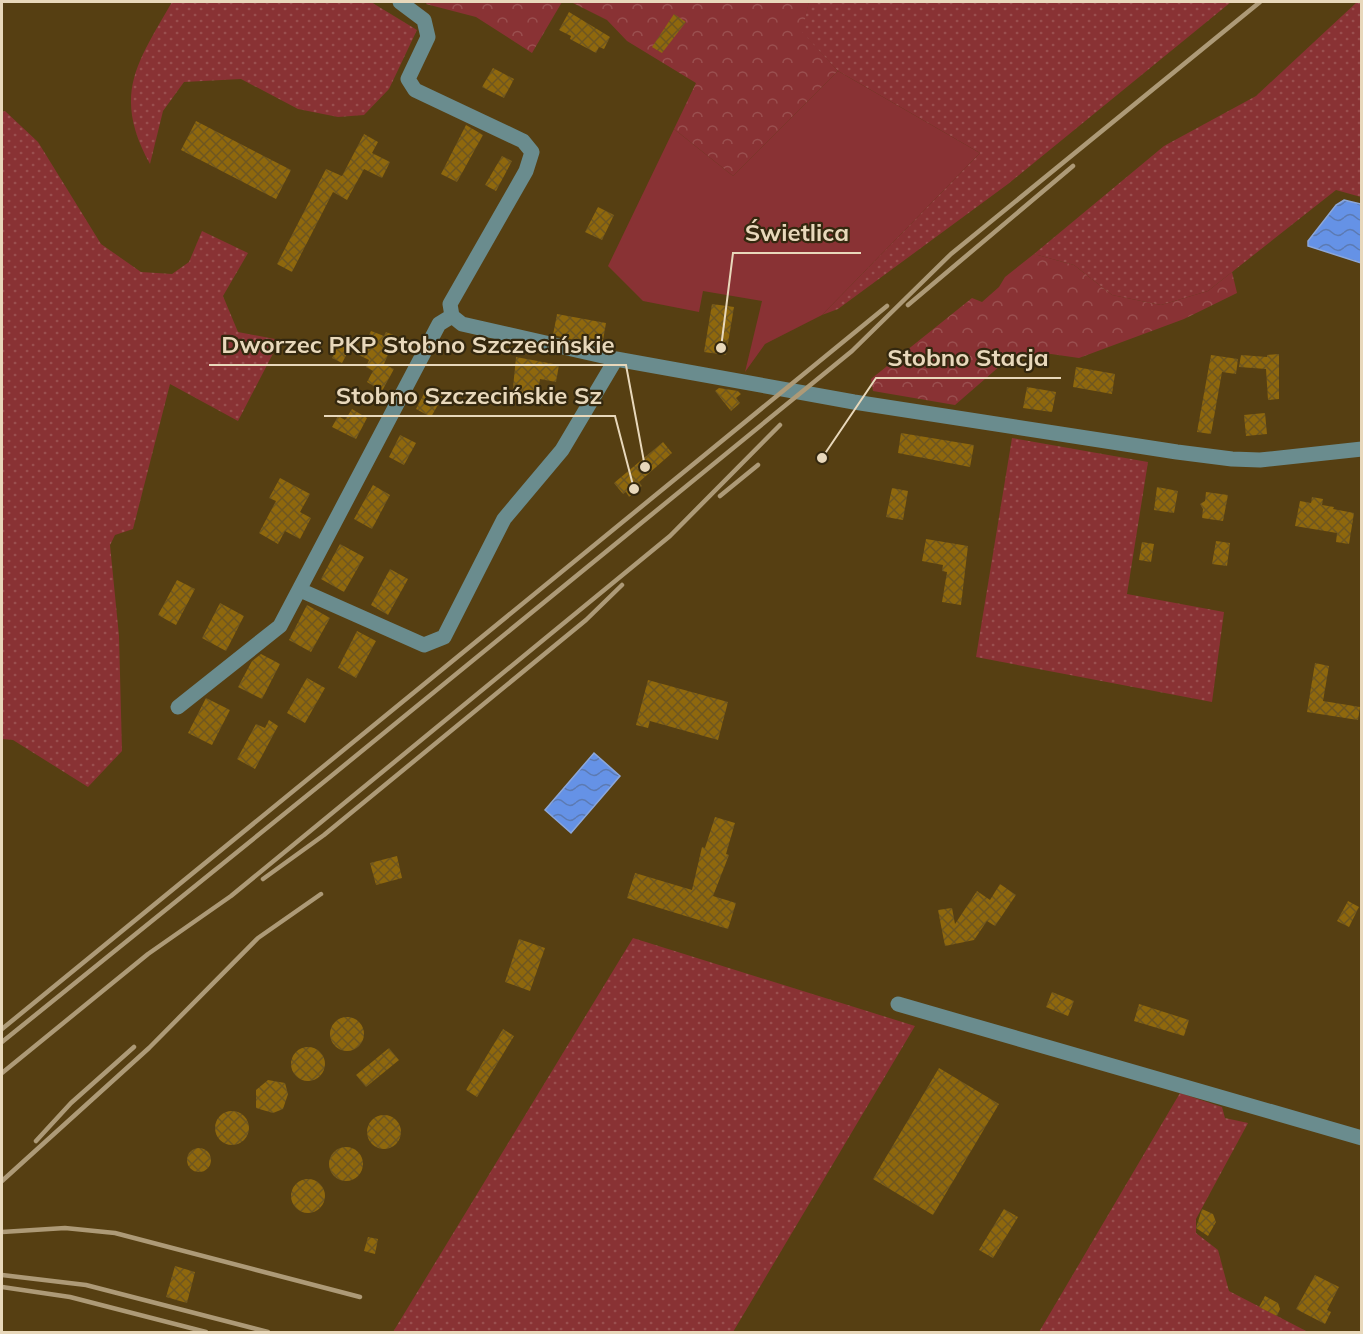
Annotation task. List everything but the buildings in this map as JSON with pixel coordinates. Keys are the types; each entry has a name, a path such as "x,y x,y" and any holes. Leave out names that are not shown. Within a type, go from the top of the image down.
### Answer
{"street":[{"path":"400,2 424,20 428,37 408,79 415,90 523,141 532,152 526,171 450,304 452,316 462,324 479,330 616,359 854,402 1208,457 1260,460 1362,449"},
{"path":"178,707 280,626 439,324 452,316"},
{"path":"300,590 424,645 444,637 504,519 562,450 616,359"},
{"path":"898,1004 1362,1138"}],"green space":[{"path":"172,2 371,2 417,30 389,89 364,115 338,117 298,109 241,79 184,82 163,111 150,164 132,118 131,99 134,80 148,43"},
{"path":"427,2 562,2 532,53 476,17 426,4"},
{"path":"571,2 809,2 802,32 838,71 733,176 674,129 696,83 627,41 607,20"},
{"path":"809,2 1231,2 1008,184 838,309 822,315 980,153 838,71 801,32"},
{"path":"1357,2 1361,2 1361,197 1336,190 1208,291 1161,305 1112,295 1074,265 1034,254 1164,146 1256,96"},
{"path":"838,71 980,153 822,315 765,344 745,372 762,301 703,291 699,312 643,301 608,266 674,129 733,176"},
{"path":"5,111 38,142 101,244 141,272 172,274 189,262 202,231 248,253 223,296 238,332 280,340 238,421 170,384 133,529 115,535 110,545 119,636 122,751 88,787 13,740 2,739 2,112"},
{"path":"1034,254 1074,265 1112,295 1161,305 1208,291 1232,272 1237,293 1184,319 1079,358 1051,354 1008,359 955,405 873,391 871,379 972,298 982,302 999,287 1005,277"},
{"path":"1012,438 1148,462 1127,594 1224,612 1212,702 976,657"},
{"path":"633,938 915,1026 733,1332 393,1332"},
{"path":"1180,1093 1222,1107 1225,1118 1248,1123 1196,1219 1196,1233 1218,1250 1229,1291 1308,1332 1039,1332"}],"water":[{"path":"1344,200 1361,204 1361,263 1308,246 1308,241 1336,205"},
{"path":"594,753 620,776 571,833 545,810"}],"railway":[{"path":"2,1042 852,351 951,254 1260,2"},
{"path":"908,305 1073,166"},
{"path":"2,1029 887,306"},
{"path":"2,1073 148,954 231,896 670,536 780,425"},
{"path":"720,496 758,465"},
{"path":"263,879 324,835 586,620 622,585"},
{"path":"2,1181 149,1048 258,938 321,894"},
{"path":"36,1141 71,1103 134,1047"},
{"path":"2,1232 65,1228 115,1233 360,1297"},
{"path":"2,1275 86,1285 268,1332"},
{"path":"2,1287 70,1297 206,1332"}],"place":[{"name":"Świetlica","path":"721,348"},
{"name":"Stobno Stacja","path":"822,458"},
{"name":"Dworzec PKP Stobno Szczecińskie","path":"645,467"},
{"name":"Stobno Szczecińskie Sz","path":"634,489"}]}
